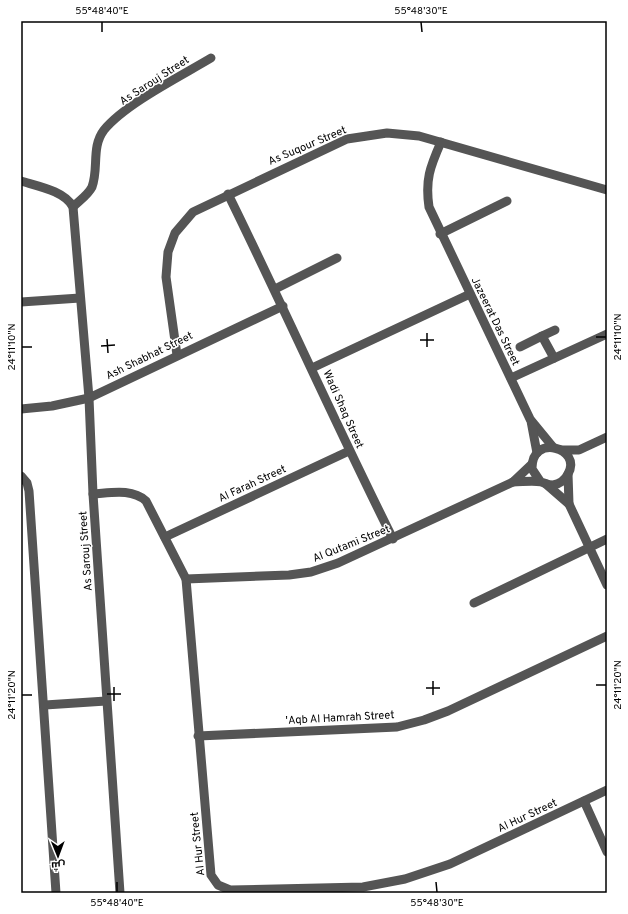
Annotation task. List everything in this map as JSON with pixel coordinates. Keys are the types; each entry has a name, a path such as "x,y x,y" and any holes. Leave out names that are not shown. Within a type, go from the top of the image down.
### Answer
{"street":[{"name":"As Sarouj Street","path":"120,893 93,494 89,398 73,207 92,187 97,145 104,131 140,101 211,58"},
{"name":"As Suqour Street","path":"177,355 166,277 168,252 175,233 193,212 228,194 347,139 387,133 419,136 607,190"},
{"name":"Jazeerat Das Street","path":"441,142 426,183 429,207 440,234 530,420 537,453"},
{"path":"21,180 55,193 68,200 73,207"},
{"name":"Wadi Shaq Street","path":"228,194 275,289 349,451 393,539"},
{"path":"440,234 507,201"},
{"path":"275,289 337,258"},
{"path":"312,368 470,294"},
{"path":"21,302 80,298"},
{"name":"Ash Shabhat Street","path":"21,409 52,406 89,398 283,306"},
{"path":"520,347 556,330"},
{"path":"511,378 607,334"},
{"path":"542,336 554,358"},
{"name":"Jazeerat Das Street","path":"530,420 557,449"},
{"path":"569,504 534,474 532,464 537,453 541,450 579,450 607,437"},
{"path":"557,449 569,460 569,504 607,585"},
{"path":"543,483 559,483 569,470 579,450"},
{"name":"Al Farah Street","path":"165,537 349,451"},
{"name":"Al Qutami Street","path":"186,579 289,575 311,572 338,563 393,539 513,482 532,464"},
{"path":"21,476 27,483 29,491 45,705 56,893"},
{"name":"Al Qutami Street","path":"513,482 543,483"},
{"name":"Al Hur Street","path":"93,494 127,493 139,496 146,501 186,579 198,736 211,875 216,889 363,887 405,879 450,864 607,790"},
{"path":"474,603 607,539"},
{"name":"'Aqb Al Hamrah Street","path":"198,736 397,727 424,720 448,711 607,636"},
{"path":"45,705 106,701"},
{"path":"584,801 607,852"}]}
